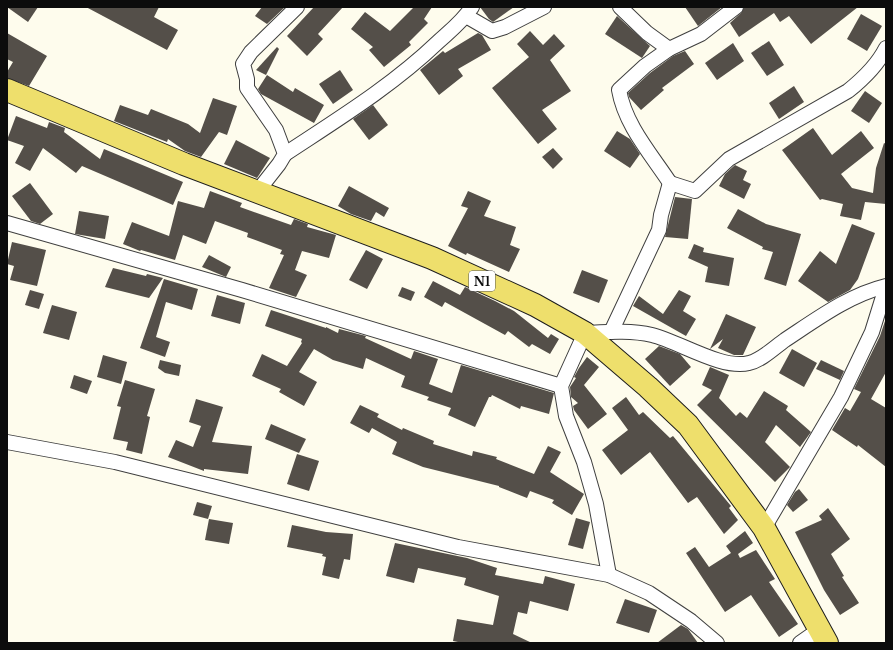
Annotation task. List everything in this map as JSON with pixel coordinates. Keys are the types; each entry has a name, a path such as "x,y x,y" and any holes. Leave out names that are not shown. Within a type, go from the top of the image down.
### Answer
{"main road":[{"name":"N1","path":"7,90 184,164 432,258 535,305 585,333 648,387 688,424 764,528 823,636"}],"street":[{"path":"285,154 276,130 247,88 247,79 243,64 251,52 297,7"},
{"path":"257,192 285,154 388,85 421,59 469,12 492,31 505,27 544,7"},
{"path":"620,7 647,34 668,49"},
{"path":"736,7 701,34 668,49 645,66 618,90 621,105 628,119 670,183 695,191 729,158 848,91 863,79 876,64 886,48"},
{"path":"611,332 660,230 661,215 670,183"},
{"path":"7,223 220,283 561,386"},
{"path":"609,575 596,504 584,462 566,416 561,386 585,333 611,332 650,335 670,340 725,363 736,365 751,363 826,313 870,290 886,286"},
{"path":"764,528 841,397 872,332 886,286"},
{"path":"7,442 114,462 458,547 609,575 649,593 690,621 717,643"},
{"path":"800,643 823,636"}],"building":[{"path":"7,7 38,7 28,22"},
{"path":"86,7 159,7 154,17 178,30 167,50"},
{"path":"262,7 285,7 267,24 255,16"},
{"path":"314,7 343,7 318,34 323,39 307,56 287,36"},
{"path":"414,7 432,7 424,19 428,23 409,42 411,45 384,67 369,50 373,47 351,29 365,12 390,31"},
{"path":"480,7 514,7 493,22"},
{"path":"685,7 722,7 698,26"},
{"path":"744,7 858,7 811,44 789,16 780,22 774,13 739,37 730,23 741,13"},
{"path":"861,14 882,26 867,51 847,39"},
{"path":"617,16 650,46 642,58 605,34"},
{"path":"530,31 543,45 554,34 565,46 550,60 571,91 542,110 557,129 538,144 492,88 529,57 517,44"},
{"path":"7,33 47,56 29,86 7,78 7,72 13,62 7,59"},
{"path":"478,33 482,35 491,50 458,69 463,76 439,95 420,70 443,51 445,53"},
{"path":"769,41 784,65 767,76 751,53"},
{"path":"733,43 744,61 717,80 705,63"},
{"path":"277,47 279,49 266,75 256,70"},
{"path":"685,51 694,64 662,88 664,90 641,110 629,97 628,93 650,73 673,56"},
{"path":"340,70 353,90 333,104 319,84"},
{"path":"267,75 293,92 295,88 324,105 314,123 261,94 258,89"},
{"path":"794,86 804,102 779,119 769,103"},
{"path":"865,91 882,103 869,123 851,111"},
{"path":"213,98 237,106 227,135 219,132 201,157 185,151 168,139 167,142 114,121 120,105 148,115 151,109 188,124 200,133"},
{"path":"373,105 388,125 369,140 353,119"},
{"path":"16,116 47,128 49,122 65,128 64,132 100,159 104,149 183,182 173,205 82,166 76,173 43,148 30,171 15,163 24,146 7,140"},
{"path":"813,128 832,155 861,131 874,148 841,174 852,188 873,193 876,168 884,143 886,144 886,204 865,202 861,220 840,216 843,204 822,199 820,200 782,150"},
{"path":"617,131 630,139 640,154 630,168 604,151"},
{"path":"236,140 270,158 257,178 224,164"},
{"path":"553,148 563,159 553,169 542,157"},
{"path":"735,165 747,171 743,180 751,184 744,199 719,186 725,174"},
{"path":"30,183 53,214 40,224 31,221 12,196"},
{"path":"349,186 389,208 384,217 376,212 371,221 351,214 338,206"},
{"path":"210,191 242,203 240,207 291,225 294,219 308,224 307,227 336,235 329,258 302,251 295,270 307,275 296,297 269,288 284,255 280,254 282,250 247,237 248,233 215,221 206,244 183,235 175,260 141,250 140,251 123,244 132,222 169,236 178,201 204,208"},
{"path":"468,191 491,201 484,216 516,227 510,245 520,249 509,272 467,253 466,255 448,246 468,208 461,206"},
{"path":"675,197 692,199 688,239 665,237"},
{"path":"738,209 766,224 801,234 786,286 764,279 773,252 762,249 763,247 727,228"},
{"path":"79,211 109,216 105,239 75,234"},
{"path":"852,224 875,233 858,279 850,290 828,302 798,281 820,251 836,264"},
{"path":"12,242 46,250 37,286 10,280 14,266 7,264"},
{"path":"694,244 704,248 703,252 734,258 729,286 705,282 708,267 688,258"},
{"path":"366,250 383,259 367,289 349,280"},
{"path":"209,255 231,267 226,277 202,267"},
{"path":"113,268 146,276 147,274 163,278 149,298 105,287"},
{"path":"582,270 608,280 599,303 573,293"},
{"path":"164,279 198,289 192,310 166,302 156,337 170,342 165,357 140,348"},
{"path":"433,281 460,295 465,287 514,311 548,338 551,334 559,339 550,354 532,344 529,347 508,331 505,335 445,302 442,307 424,297"},
{"path":"402,287 415,292 411,301 398,296"},
{"path":"30,290 44,294 39,309 25,305"},
{"path":"679,290 691,296 683,311 696,319 686,336 633,306 639,296 663,314"},
{"path":"217,295 245,303 240,324 211,316"},
{"path":"52,305 77,312 69,340 43,333"},
{"path":"271,310 326,327 338,333 339,329 366,336 365,338 411,359 414,351 438,359 429,384 452,393 461,365 554,393 549,414 521,406 520,409 492,395 489,397 475,427 448,415 451,408 427,400 429,397 401,387 405,376 366,358 363,369 333,360 314,349 299,372 317,382 304,406 279,392 281,389 252,376 262,354 287,366 302,343 302,339 265,326"},
{"path":"726,314 756,327 743,355 734,355 718,348 723,339 710,349"},
{"path":"886,318 886,372 871,399 886,408 886,467 858,445 857,447 832,430 845,408 850,411 861,392 854,389 880,336"},
{"path":"659,346 680,354 691,367 670,386 645,359"},
{"path":"792,349 817,363 804,387 779,373"},
{"path":"103,355 127,362 121,384 97,377"},
{"path":"587,357 599,367 584,385 607,414 588,429 574,410 573,406 578,403 571,397 570,387 576,378 574,377 579,368"},
{"path":"160,360 181,365 179,376 165,373 158,368"},
{"path":"821,360 844,371 840,380 816,369"},
{"path":"710,367 729,375 719,398 736,416 740,412 747,418 764,391 788,406 786,410 811,432 800,447 776,425 765,442 790,467 775,482 697,405 712,390 702,385"},
{"path":"74,375 92,381 87,394 70,388"},
{"path":"125,380 155,389 147,416 150,417 142,454 126,450 128,442 113,439 121,407 117,406"},
{"path":"626,397 639,415 643,412 670,438 673,436 731,506 729,508 738,520 724,534 697,497 688,503 650,452 621,475 602,450 628,430 612,408"},
{"path":"196,399 223,407 212,442 252,446 248,474 204,469 204,471 168,457 176,440 193,447 201,426 189,422"},
{"path":"360,405 379,414 377,417 402,430 403,428 434,441 433,444 472,456 473,451 497,457 496,459 534,474 548,446 561,452 550,472 584,494 572,515 552,503 554,500 530,491 527,498 499,486 423,467 392,454 397,442 372,428 369,433 350,423"},
{"path":"271,424 306,439 299,453 265,439"},
{"path":"297,454 319,461 309,491 287,484"},
{"path":"799,489 808,500 793,512 787,505 795,492"},
{"path":"197,502 212,506 208,519 193,515"},
{"path":"828,508 850,539 831,554 844,576 842,577 859,603 840,615 824,590 795,532 822,520 819,516"},
{"path":"576,518 590,522 583,549 568,545"},
{"path":"209,519 233,523 229,544 205,540"},
{"path":"292,525 326,532 353,534 350,560 344,559 339,579 322,575 326,557 322,556 323,554 287,547"},
{"path":"745,531 753,543 738,554 740,558 756,550 775,579 769,582 798,624 779,637 751,595 725,612 686,553 695,547 709,567 731,553 726,546"},
{"path":"395,543 467,558 497,568 495,575 543,584 545,576 575,584 568,611 530,601 527,614 518,612 513,634 532,643 463,643 453,641 457,619 493,625 499,596 464,585 466,578 418,568 414,583 386,576"},
{"path":"625,599 657,610 649,633 616,623"},
{"path":"681,625 688,629 698,643 657,643"}]}
